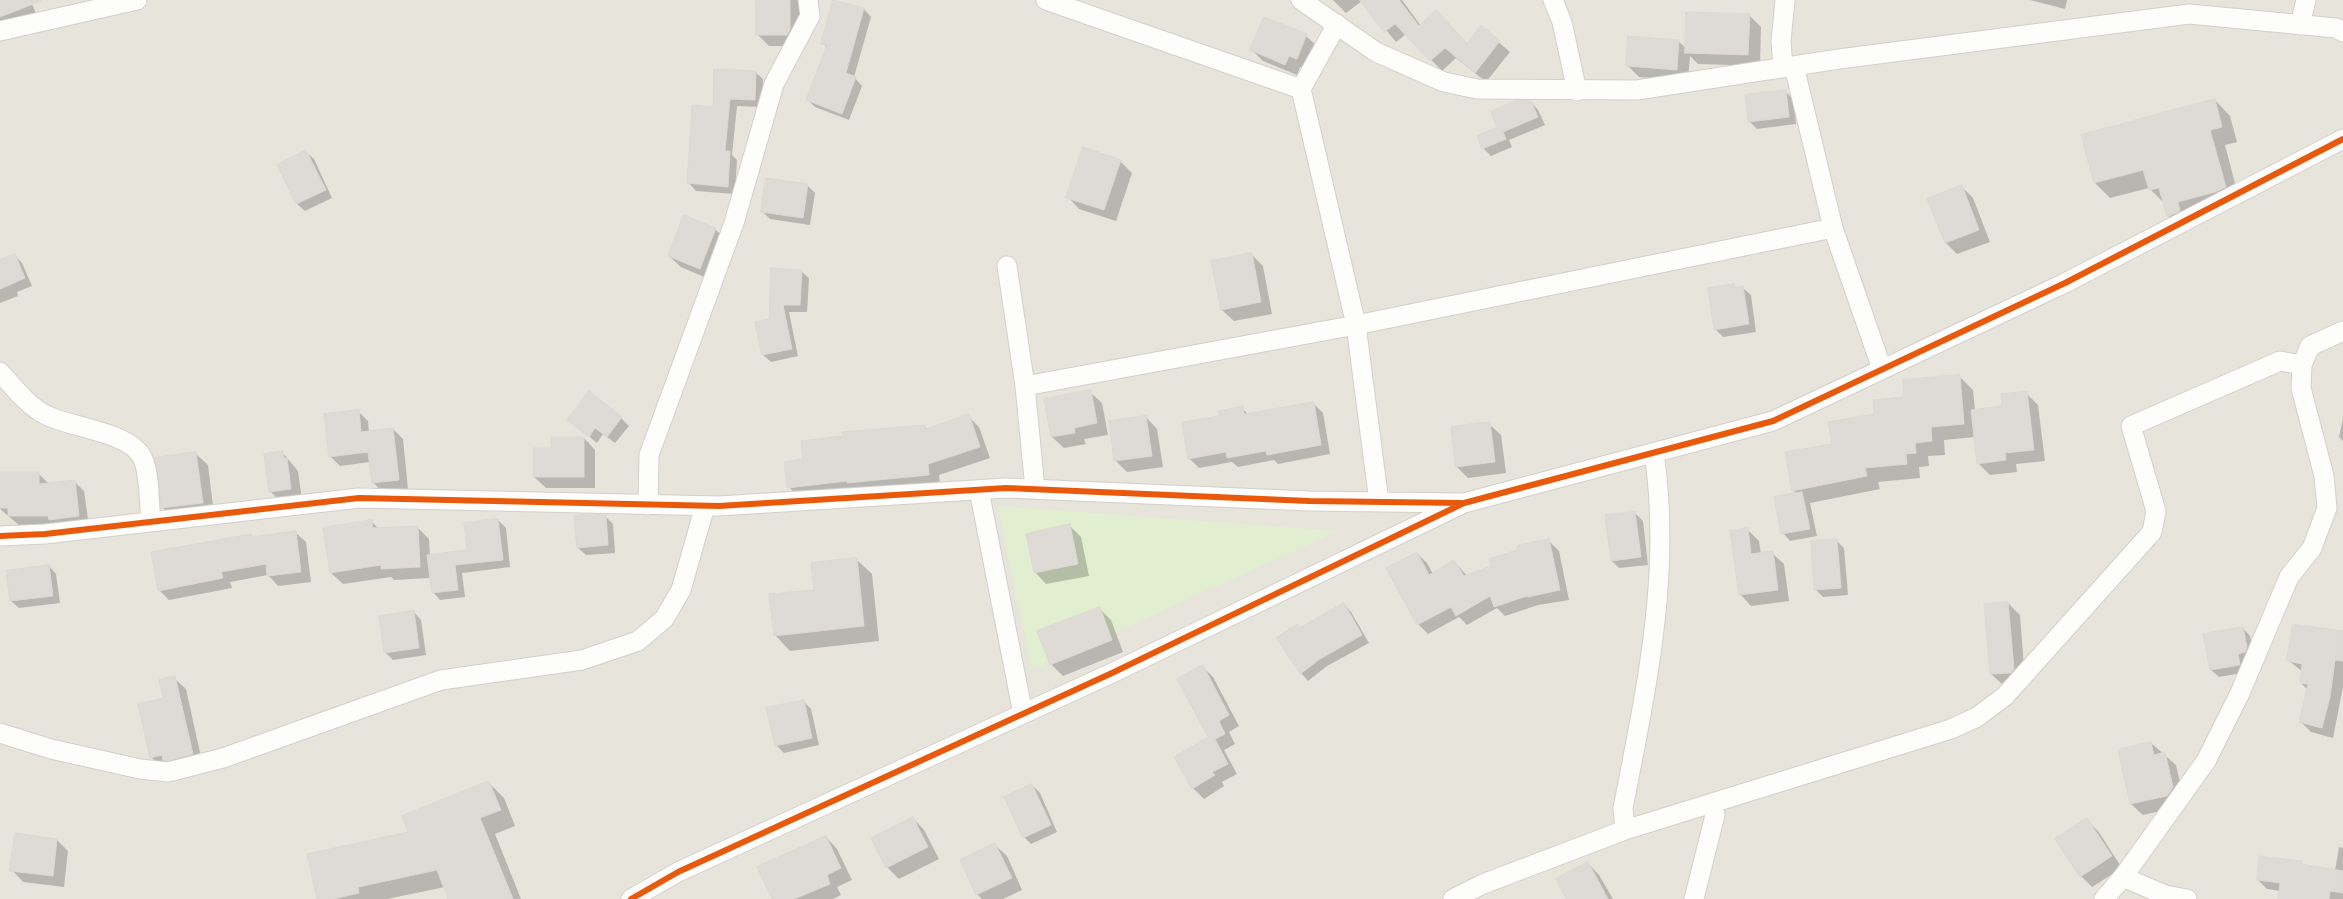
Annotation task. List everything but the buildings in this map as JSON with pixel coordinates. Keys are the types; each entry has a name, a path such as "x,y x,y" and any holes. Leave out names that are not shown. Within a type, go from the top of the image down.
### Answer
{"street":[{"path":"0,31 137,0"},
{"path":"648,505 649,455 734,223 774,84 810,16 808,0"},
{"path":"1046,0 1301,89"},
{"path":"1301,0 1376,52 1444,82 1477,89 1637,90 1788,67 2189,14 2336,28 2343,32"},
{"path":"1553,0 1562,22 1577,90"},
{"path":"1784,0 1781,41 1833,228 1882,369"},
{"path":"2300,25 2306,0"},
{"path":"1337,24 1301,89 1356,325 1379,502"},
{"path":"631,899 678,872 1023,714 1464,503 1773,421 2064,282 2343,139"},
{"path":"1025,386 1356,325 1833,228"},
{"path":"1007,266 1025,386 1035,489"},
{"path":"2104,899 2123,878 2206,760 2240,693 2289,577 2312,548 2327,508 2324,476 2301,388 2302,365 2310,346 2343,331"},
{"path":"1453,899 1483,884 1626,830 1952,729 1991,707 2005,696 2152,532 2156,511 2131,426 2280,361 2302,365"},
{"path":"0,372 14,388 47,416 122,440 136,450 145,465 151,522"},
{"path":"1626,830 1623,808 1650,668 1658,602 1660,526 1658,483 1654,453"},
{"path":"0,536 45,534 359,498 706,506 979,490 1035,489 1379,502 1464,503"},
{"path":"979,490 1023,714"},
{"path":"0,733 51,749 140,769 168,772 223,758 441,680 582,660 638,641 664,619 681,590 706,506"},
{"path":"1694,899 1715,815 1712,804"},
{"path":"2123,878 2166,894 2187,899"}],"shaded area":[{"path":"0,0 2343,0 2343,899 0,899"}],"green space":[{"path":"997,506 1338,531 1032,670"}],"cycle path":[{"path":"631,899 678,872 1112,673 1464,503 1773,421 2065,283 2343,139"},
{"path":"0,536 45,534 359,498 719,506 1006,488 1309,501 1461,503"}]}
